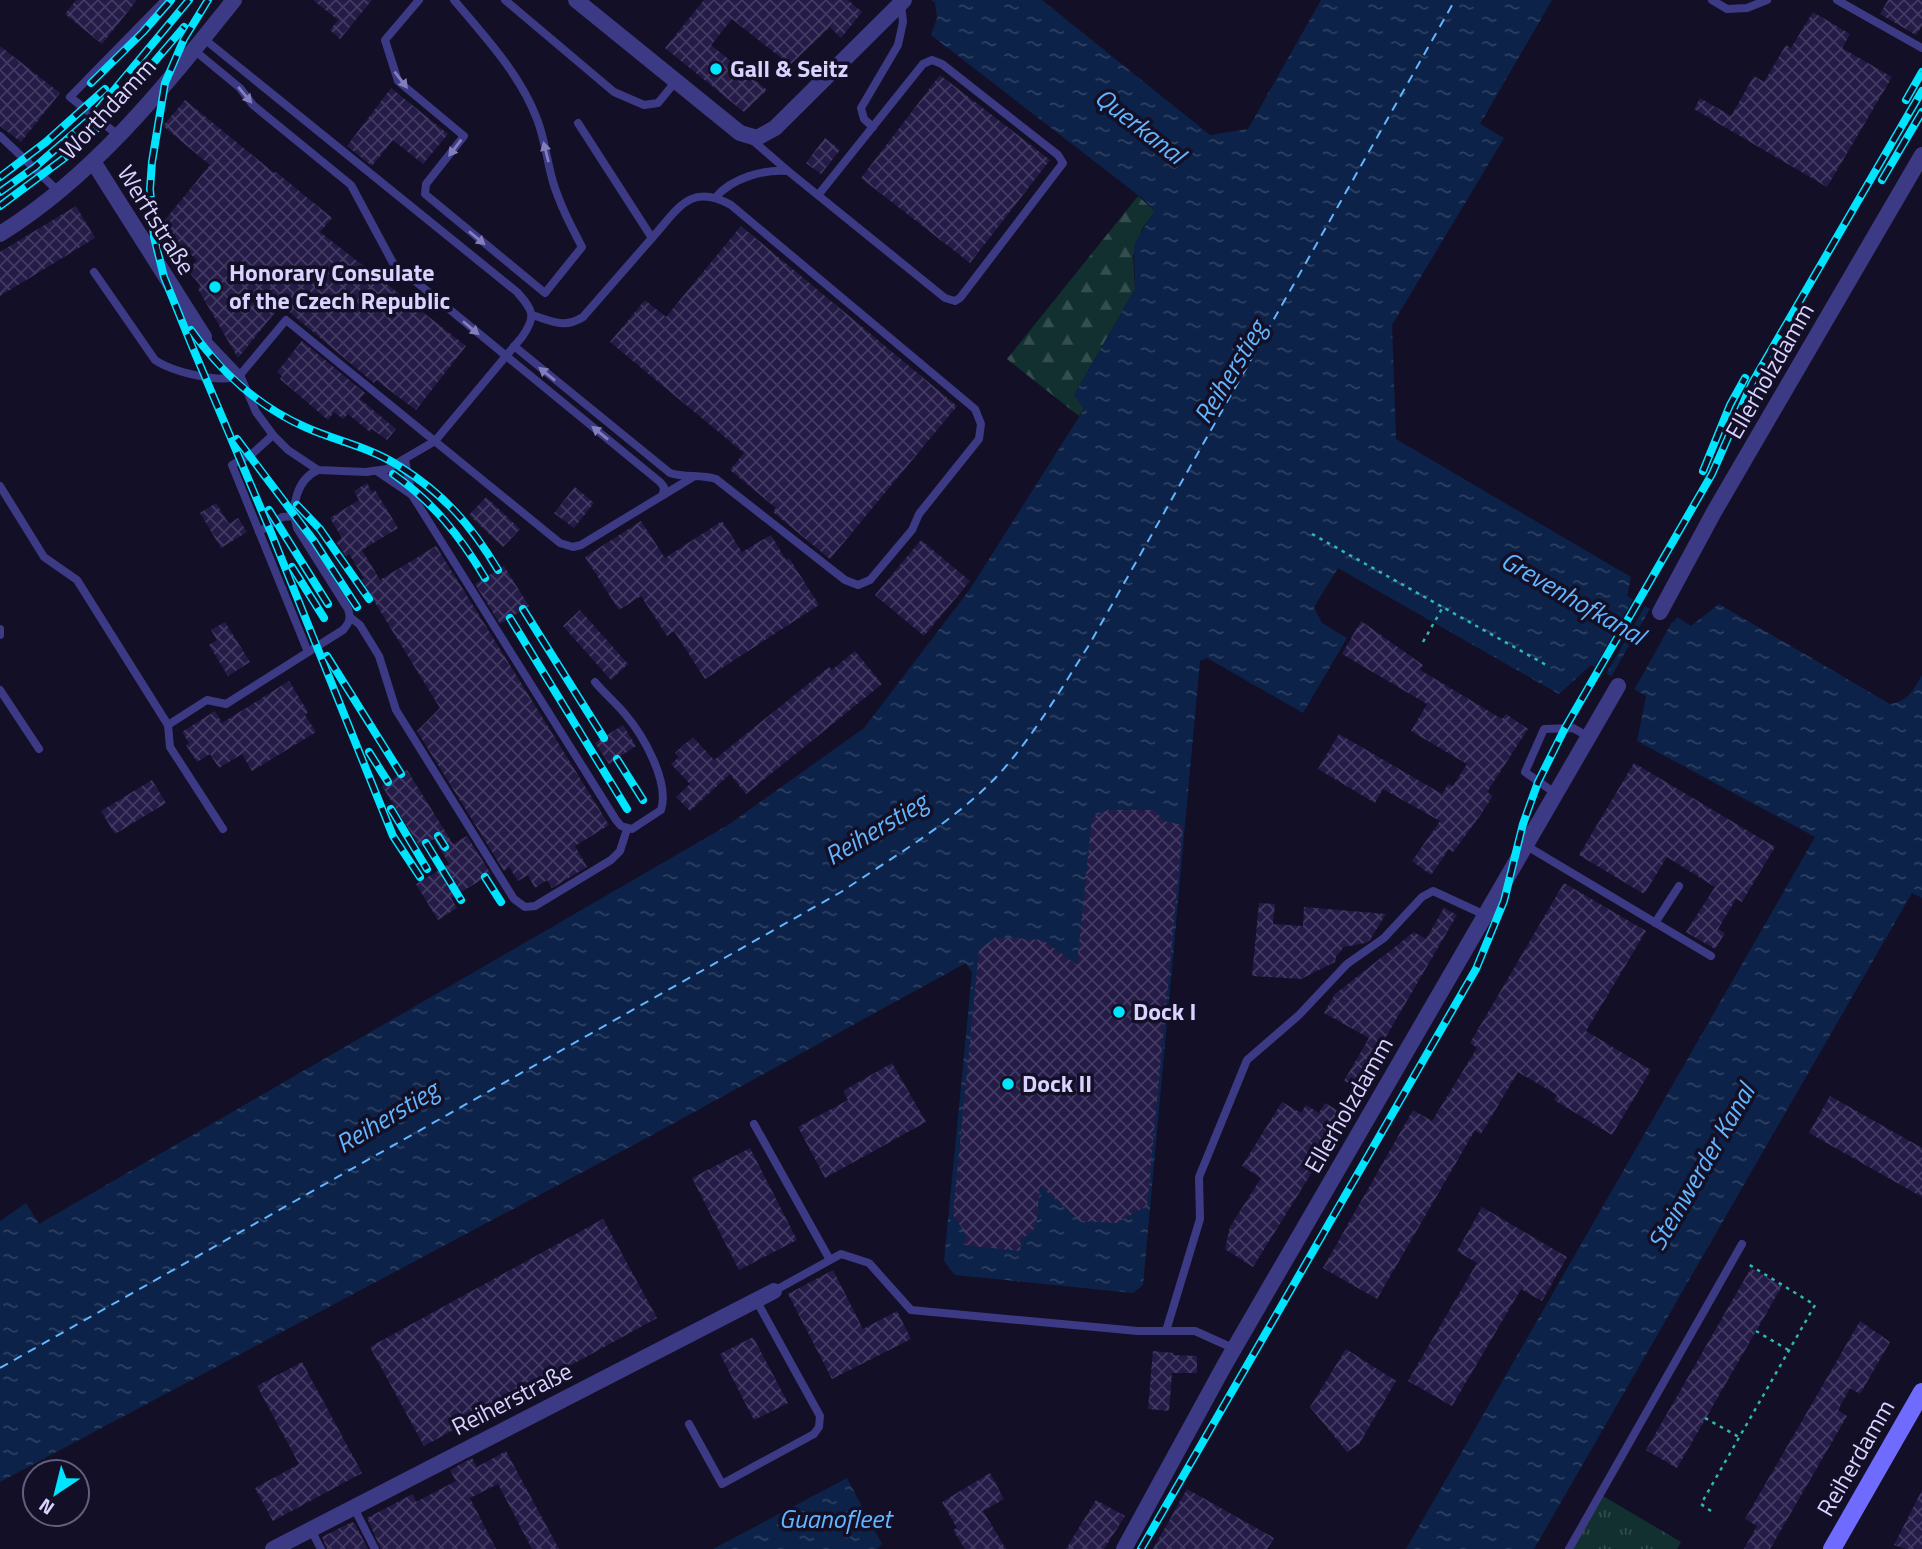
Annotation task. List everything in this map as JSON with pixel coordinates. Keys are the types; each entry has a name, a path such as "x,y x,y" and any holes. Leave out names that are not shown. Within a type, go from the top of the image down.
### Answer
{"street":[{"name":"Worthdamm","path":"0,234 94,163 199,44 234,0"},
{"path":"576,0 676,81 753,138 775,128 903,2"},
{"name":"Ellerholzdamm","path":"1660,612 1714,512 1922,155"},
{"name":"Werftstraße","path":"94,163 204,337"},
{"name":"Ellerholzdamm","path":"1124,1549 1235,1349 1618,686"},
{"name":"Reiherstraße","path":"273,1549 774,1291"},
{"name":"Reiherdamm","path":"1832,1549 1922,1392"}],"lane":[{"path":"118,135 70,97 165,0"},
{"path":"419,0 385,40 392,68 398,80 464,136 426,184 425,194 545,293 582,247 566,217 554,184 539,122 501,56 454,0"},
{"path":"505,0 614,92 644,105 657,103 676,81"},
{"path":"1712,0 1727,9 1747,8 1767,0"},
{"path":"1837,0 1922,48"},
{"path":"873,127 864,119 862,108 898,45 902,32 903,2"},
{"path":"168,725 207,700 226,704 349,624 348,609 297,528 295,503 303,481 318,470 378,472 405,460 435,441 514,346 530,325 532,315 529,306 517,292 199,44"},
{"path":"199,44 253,105 351,185 393,263 663,484 663,495"},
{"path":"753,138 788,171 945,298 956,301 1063,163 1058,155 942,64 932,60 923,64 819,194"},
{"path":"578,123 652,238"},
{"path":"0,136 58,191"},
{"path":"716,197 722,190 741,179 780,170 788,171"},
{"path":"532,315 563,324 573,323 583,317 689,198 705,195 716,197 731,205 969,403 979,416 981,431 973,447 919,514 912,530 870,580 858,585 845,580 725,483 708,476 674,474 630,457"},
{"path":"94,272 155,360 166,368 233,379 240,375 286,320 567,546 581,545 693,477"},
{"path":"204,337 240,375 256,412 272,435 318,470"},
{"path":"514,346 674,474"},
{"path":"272,435 253,453 232,465 308,652"},
{"path":"405,460 412,495 616,820 627,829 638,827 661,810 661,783 650,752 638,731 595,682"},
{"path":"378,472 412,495"},
{"path":"0,486 44,557 77,580 168,725 170,747 223,829"},
{"path":"259,532 282,517 295,516"},
{"path":"350,617 360,625 379,656 396,710 519,905 535,906 611,860 620,851 627,829"},
{"path":"0,629 0,635"},
{"path":"0,690 40,749"},
{"path":"1555,793 1525,772 1544,729 1573,728 1588,737"},
{"path":"1525,845 1711,956"},
{"path":"1655,923 1679,886"},
{"path":"1166,1331 1200,1219 1199,1177 1247,1060 1298,1015 1347,964 1384,938 1422,897 1433,891 1485,915"},
{"path":"754,1124 830,1261"},
{"path":"1569,1549 1742,1244"},
{"path":"774,1291 841,1254 869,1262 911,1310 1138,1331 1195,1331 1235,1349"},
{"path":"689,1424 722,1484 810,1436 819,1427 820,1416 756,1300"},
{"path":"353,1506 375,1549"},
{"path":"310,1528 321,1549"}],"path":[{"path":"1312,534 1548,666"},
{"path":"1423,642 1443,607"},
{"path":"1711,1511 1701,1504 1815,1305 1748,1264"},
{"path":"1756,1331 1790,1351"},
{"path":"1705,1418 1739,1437"}],"green space":[{"path":"1138,196 1155,211 1142,229 1133,256 1135,289 1074,395 1084,408 1079,416 1007,359"},
{"path":"1603,1496 1681,1542 1677,1549 1573,1549"}],"water":[{"path":"931,0 1042,0 1210,135 1248,129 1321,0 1552,0 1480,124 1504,138 1392,325 1396,439 1631,577 1627,596 1674,622 1677,617 1691,626 1719,604 1890,704 1906,697 1922,675 1922,898 1912,893 1534,1549 1406,1549 1815,837 1637,741 1646,696 1591,665 1559,694 1338,568 1314,607 1322,623 1347,638 1303,713 1207,658 1200,661 1143,1285 1133,1293 955,1275 944,1261 972,973 966,963 652,1135 45,1458 21,1458 21,1471 0,1482 0,1221 26,1203 39,1224 728,825 864,728 970,589 1084,409 1074,395 1135,289 1134,245 1154,211 1147,202 931,35 937,18 935,3"},
{"name":"Guanofleet","path":"847,1478 882,1544 877,1549 713,1549"}],"pier":[{"path":"1634,598 1646,604 1605,676 1593,670"},
{"path":"1651,607 1673,620 1633,692 1610,679"}],"building":[{"path":"76,0 137,0 102,44 65,14"},
{"path":"313,0 372,0 340,39 330,30 338,20"},
{"path":"704,0 848,0 862,12 841,38 830,27 790,65 732,19 711,45 767,90 744,112 665,48"},
{"path":"1888,0 1922,0 1922,26 1916,35 1880,14"},
{"path":"1813,12 1850,34 1842,48 1892,77 1827,187 1694,109 1700,98 1731,116 1754,76 1764,82 1786,45 1791,48"},
{"path":"0,46 60,93 21,142 0,126"},
{"path":"940,75 1050,160 970,263 861,178"},
{"path":"391,88 448,134 423,164 393,140 372,166 347,146"},
{"path":"185,100 332,218 320,232 466,346 416,410 376,380 374,383 281,305 238,358 198,289 200,285 188,271 197,260 159,227 210,165 163,126"},
{"path":"825,138 840,150 821,174 806,163"},
{"path":"76,206 95,238 0,296 0,252"},
{"path":"741,226 957,406 830,559 773,512 776,508 730,470 744,453 610,342 645,300 666,317"},
{"path":"302,341 365,393 360,399 396,429 387,440 372,429 370,432 348,414 343,419 334,412 328,420 280,379 282,376 277,372"},
{"path":"367,483 372,492 375,490 398,528 362,550 380,580 436,546 609,825 575,846 587,867 552,888 547,880 535,888 528,875 518,881 509,867 504,871 417,731 440,708 361,580 364,578 349,554 346,556 336,542 342,538 330,518 359,500 354,491"},
{"path":"575,487 594,503 574,528 554,513"},
{"path":"486,497 520,529 503,547 469,515"},
{"path":"216,503 229,524 238,518 247,532 221,548 200,513"},
{"path":"641,521 665,558 722,521 742,552 771,535 819,605 705,679 674,631 667,636 641,596 619,610 585,557"},
{"path":"921,540 970,581 924,636 875,595"},
{"path":"504,566 529,606 500,624 475,584"},
{"path":"580,610 628,664 611,680 563,626"},
{"path":"1361,621 1423,665 1420,670 1502,719 1506,714 1528,729 1487,792 1493,796 1453,852 1449,849 1431,875 1412,861 1440,821 1383,789 1375,803 1318,769 1339,734 1442,794 1448,784 1453,786 1467,764 1411,731 1427,704 1342,654"},
{"path":"225,622 250,662 228,676 209,645 217,640 211,630"},
{"path":"855,651 882,684 746,794 730,774 690,811 676,797 690,784 671,764 679,757 675,753 693,737 714,760 829,667 832,670"},
{"path":"289,681 308,712 305,715 316,732 252,771 242,754 219,768 210,754 197,762 186,745 189,743 182,732 215,711 222,723"},
{"path":"623,725 636,746 609,764 595,743"},
{"path":"1634,763 1775,847 1742,902 1736,899 1718,929 1725,933 1715,949 1686,932 1715,887 1667,857 1644,894 1579,855"},
{"path":"407,770 453,844 467,836 491,874 451,898 457,908 438,920 416,884 449,864 434,839 420,847 382,786"},
{"path":"152,780 166,803 115,834 101,811"},
{"path":"1108,810 1154,810 1164,821 1183,825 1147,1206 1116,1223 1081,1221 1040,1186 1036,1227 1021,1240 1020,1251 964,1245 966,1234 953,1215 979,950 996,937 1043,940 1077,965 1092,818"},
{"path":"1564,883 1646,931 1586,1031 1651,1070 1612,1135 1554,1100 1557,1095 1518,1072 1481,1134 1475,1130 1377,1299 1323,1268 1413,1110 1432,1121 1477,1048 1470,1043"},
{"path":"1259,903 1275,904 1273,924 1303,926 1304,907 1386,914 1370,940 1344,947 1335,962 1301,979 1252,976"},
{"path":"1444,908 1457,915 1356,1088 1344,1081 1369,1038 1324,1013 1335,994 1414,932 1426,939"},
{"path":"892,1063 926,1122 825,1178 798,1127 848,1100 843,1091"},
{"path":"1830,1096 1922,1148 1922,1197 1809,1133"},
{"path":"1282,1102 1301,1113 1306,1105 1319,1113 1325,1103 1347,1116 1253,1267 1225,1249 1230,1227 1261,1178 1242,1166"},
{"path":"750,1148 797,1240 739,1270 692,1178"},
{"path":"1482,1207 1567,1257 1542,1301 1521,1289 1452,1406 1408,1381 1477,1263 1457,1251"},
{"path":"603,1219 657,1318 424,1446 370,1347"},
{"path":"1751,1268 1782,1286 1677,1468 1646,1450"},
{"path":"833,1270 863,1329 897,1311 911,1339 832,1379 788,1294"},
{"path":"1860,1321 1890,1342 1860,1394 1850,1388 1838,1410 1847,1416 1770,1549 1744,1549 1757,1526 1745,1519"},
{"path":"753,1337 788,1403 754,1420 720,1354"},
{"path":"1346,1349 1396,1381 1359,1444 1347,1452 1310,1407"},
{"path":"1153,1351 1197,1356 1197,1373 1172,1373 1169,1411 1148,1409"},
{"path":"302,1362 362,1473 273,1521 255,1488 299,1464 257,1386"},
{"path":"506,1451 559,1549 532,1549 498,1484 470,1498 496,1549 381,1549 367,1518 413,1494 416,1502 456,1481 450,1470 472,1458 477,1467"},
{"path":"990,1473 1004,1499 983,1511 1006,1549 965,1549 953,1530 957,1528 942,1502"},
{"path":"1187,1489 1274,1538 1267,1549 1153,1549"},
{"path":"1922,1490 1922,1549 1906,1549 1894,1545"},
{"path":"1096,1500 1125,1516 1104,1549 1066,1549"},
{"path":"352,1522 368,1549 327,1549 322,1537"}],"ferry route":[{"path":"0,1368 841,892 924,837 983,790 1025,743 1089,645 1455,0"}],"railway":[{"path":"91,83 171,0"},
{"path":"0,192 35,167 90,119 189,0"},
{"path":"208,0 184,39 165,83 150,189 154,237 164,277 272,535 393,836 420,877"},
{"path":"0,206 79,147 184,27"},
{"path":"1906,100 1922,72"},
{"path":"0,177 46,142 105,89"},
{"path":"1141,1549 1476,969 1504,901 1523,824 1538,782 1565,728 1712,474 1752,383 1922,91"},
{"path":"1882,180 1922,112"},
{"path":"191,330 228,373 272,409 305,427 388,459 430,488 467,525 498,570"},
{"path":"1703,471 1730,405 1745,378"},
{"path":"237,439 314,541 357,607"},
{"path":"393,474 421,496 445,521 485,578"},
{"path":"297,505 320,529 369,599"},
{"path":"269,510 328,604"},
{"path":"292,567 324,618"},
{"path":"523,609 604,738"},
{"path":"510,618 627,809"},
{"path":"327,656 401,774"},
{"path":"369,752 388,782"},
{"path":"617,759 643,800"},
{"path":"391,809 427,869"},
{"path":"438,836 445,847"},
{"path":"426,843 461,900"},
{"path":"485,877 501,902"}],"place":[{"name":"Gall & Seitz","path":"716,69"},
{"name":"Honorary Consulate of the Czech Republic","path":"215,287"},
{"name":"Dock I","path":"1119,1012"},
{"name":"Dock II","path":"1008,1084"}],"water label":[{"name":"Querkanal","path":"1140,126"},
{"name":"Reiherstieg","path":"1230,372"},
{"name":"Grevenhofkanal","path":"1573,598"},
{"name":"Reiherstieg","path":"876,829"},
{"name":"Reiherstieg","path":"387,1117"},
{"name":"Steinwerder Kanal","path":"1701,1167"}]}
